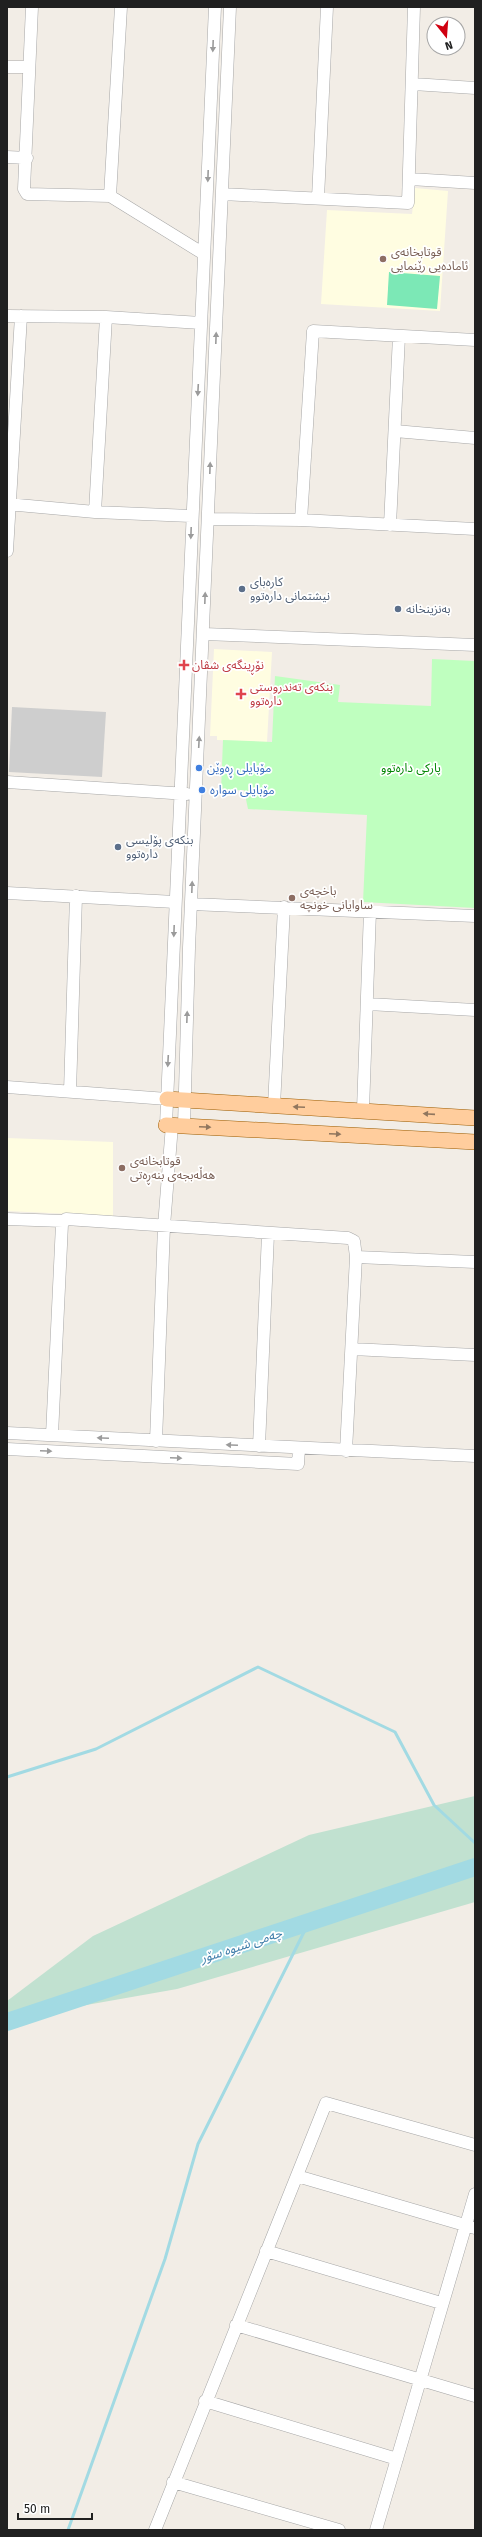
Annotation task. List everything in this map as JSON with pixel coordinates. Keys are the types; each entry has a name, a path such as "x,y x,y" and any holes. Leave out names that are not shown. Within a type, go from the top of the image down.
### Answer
{"main road":[{"path":"167,1098 475,1118"},
{"path":"174,1126 475,1142"}],"street":[{"path":"32,7 27,158 24,189 27,194 110,196 204,254"},
{"path":"110,196 121,7"},
{"path":"174,1126 167,1098 181,794 186,634 215,7"},
{"path":"156,1441 164,1226 174,1126 185,1099 191,904 204,634 230,7"},
{"path":"318,198 328,7"},
{"path":"222,194 408,203 413,84 414,7"},
{"path":"7,66 29,67"},
{"path":"413,84 475,88"},
{"path":"7,157 27,158"},
{"path":"410,180 475,183"},
{"path":"7,316 106,317 201,323"},
{"path":"7,551 11,414 21,316"},
{"path":"95,512 106,317"},
{"path":"301,520 312,331 475,340"},
{"path":"390,525 398,336"},
{"path":"395,431 475,438"},
{"path":"8,504 95,512 192,516"},
{"path":"208,519 301,520 475,529"},
{"path":"186,634 194,625 204,634 475,645"},
{"path":"7,782 196,795"},
{"path":"178,860 193,860"},
{"path":"7,893 175,902"},
{"path":"70,1092 76,896"},
{"path":"191,904 475,916"},
{"path":"274,1106 284,907"},
{"path":"363,1110 368,1004 370,911"},
{"path":"368,1004 475,1010"},
{"path":"7,1087 167,1098"},
{"path":"7,1219 63,1221 66,1219 268,1234 348,1238 354,1241 356,1257 346,1451"},
{"path":"52,1435 63,1221"},
{"path":"259,1446 268,1234"},
{"path":"356,1257 475,1262"},
{"path":"352,1349 475,1354"},
{"path":"7,1433 299,1449 475,1456"},
{"path":"7,1449 298,1464 299,1449"},
{"path":"155,2530 326,2103 475,2144"},
{"path":"297,2176 470,2227"},
{"path":"376,2530 442,2303 470,2227 475,2194"},
{"path":"266,2251 442,2303"},
{"path":"236,2325 475,2396"},
{"path":"205,2402 397,2459"},
{"path":"173,2482 339,2530"}],"shaded area":[{"name":"قوتابخانەی ئامادەیی رێنمایی","path":"415,188 448,191 440,311 321,304 327,210 412,214"},
{"name":"بنکەی تەندروستی دارەتوو","path":"214,649 272,652 267,742 217,740 217,736 210,736"},
{"path":"12,707 106,712 102,777 9,772"},
{"path":"7,1138 113,1142 113,1216 7,1211"}],"green space":[{"path":"389,272 440,276 437,309 387,305"},
{"name":"پارکی دارەتوو","path":"432,659 475,661 475,908 363,902 367,815 248,809 244,790 221,791 223,740 272,742 275,676 340,685 338,702 431,706"},
{"path":"475,1796 475,1902 177,1989 7,2019 7,2001 93,1936 309,1835"}],"waterway":[{"path":"7,1777 96,1749 258,1667 395,1732 434,1805 475,1843"},
{"name":"چەمی شیوە سۆر","path":"7,2022 475,1867"},
{"path":"68,2530 165,2259 198,2144 309,1922"}],"place":[{"name":"قوتابخانەی ئامادەیی رێنمایی","path":"383,259"},
{"name":"کارەبای نیشتمانی دارەتوو","path":"242,589"},
{"name":"بەنزینخانە","path":"398,609"},
{"name":"نۆڕینگەی شڤان","path":"184,665"},
{"name":"بنکەی تەندروستی دارەتوو","path":"241,694"},
{"name":"مۆبایلی ڕەوێن","path":"199,768"},
{"name":"مۆبایلی سوارە","path":"202,790"},
{"name":"بنکەی پۆلیسی دارەتوو","path":"118,847"},
{"name":"باخچەی ساوایانی خونچە","path":"292,898"},
{"name":"قوتابخانەی هەڵەبجەی بنەڕەتی","path":"122,1168"}]}
